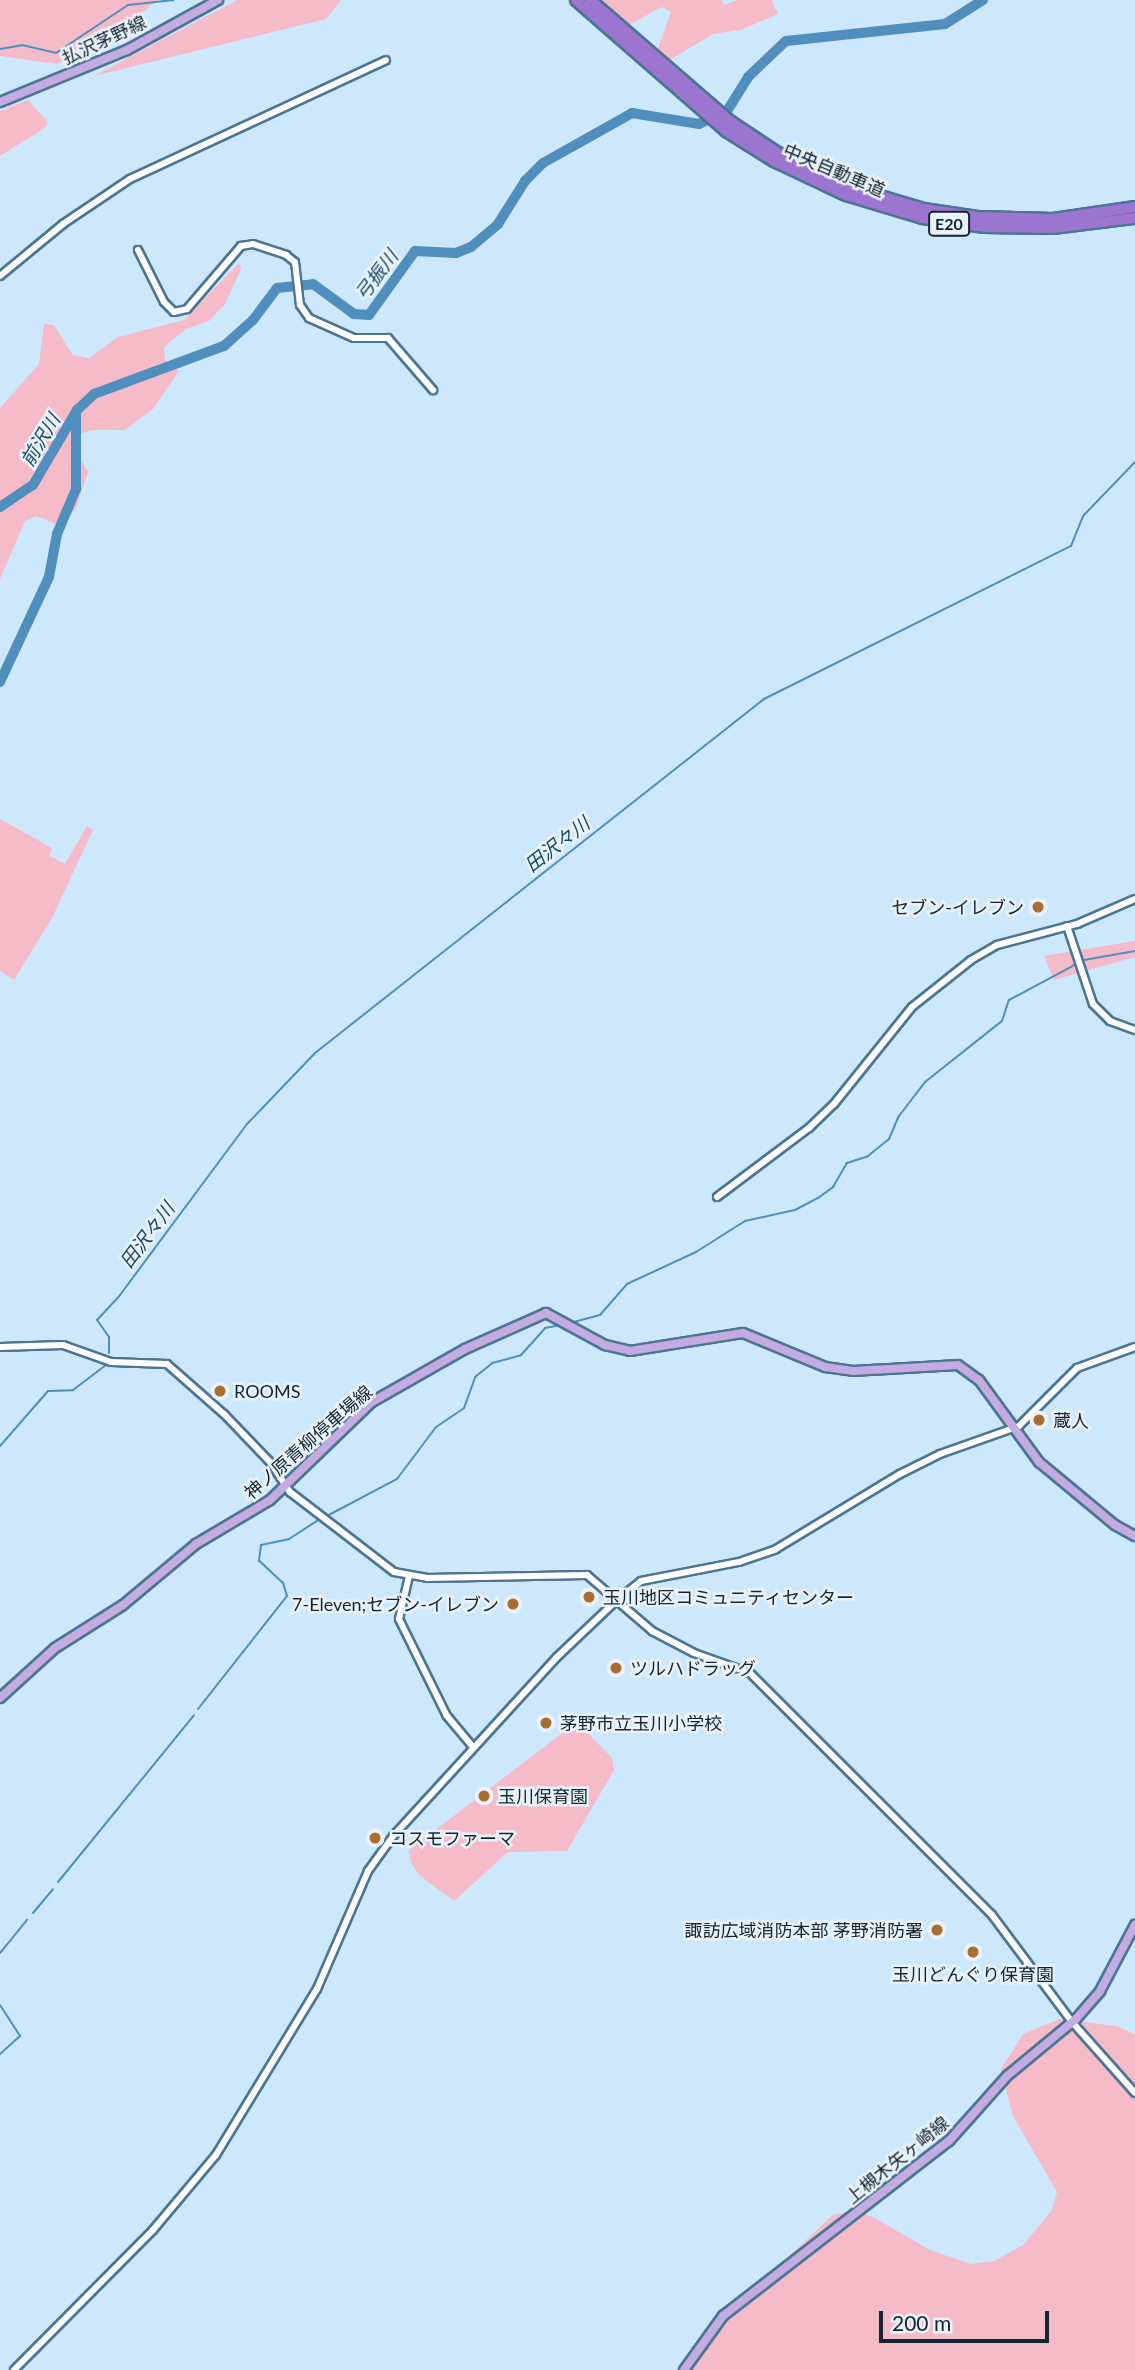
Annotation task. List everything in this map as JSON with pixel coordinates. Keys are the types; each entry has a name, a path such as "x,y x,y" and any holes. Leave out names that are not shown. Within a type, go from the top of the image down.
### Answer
{"highway":[{"name":"中央自動車道","path":"576,0 776,157 858,200 950,224 1053,228 1135,218"},
{"name":"中央自動車道","path":"590,0 629,42"},
{"name":"中央自動車道","path":"776,157 850,187 951,214 1053,219 1135,207"}],"main road":[{"name":"払沢茅野線","path":"0,102 127,50 218,0"},
{"name":"神ノ原青柳停車場線","path":"0,1698 55,1648 123,1605 196,1544 240,1521 285,1486 372,1402 465,1349 546,1313 605,1345 630,1350 743,1334 825,1367 853,1371 958,1365 979,1380 1012,1429 1063,1484 1135,1536"},
{"name":"上槻木矢ヶ崎線","path":"684,2370 723,2316 949,2141 1007,2076 1072,2022 1100,1991 1135,1925"}],"street":[{"path":"0,276 63,224 130,179 386,60"},
{"path":"138,250 164,302 174,312 187,309 241,246 253,244 286,255 295,262 300,305 309,318 354,338 388,338 433,390"},
{"path":"717,1197 834,1104 912,1007 933,988 997,945 1067,926 1135,899"},
{"path":"1067,926 1085,989 1110,1021 1135,1030"},
{"path":"0,1347 63,1345 111,1362 167,1364 224,1414 271,1463 285,1486 379,1563 408,1576 587,1575 652,1631 694,1653 750,1673 992,1915 1072,2022 1135,2093"},
{"path":"14,2370 153,2230 216,2155 317,1989 368,1871 420,1803 617,1600 641,1581 759,1558 900,1474 940,1454 1012,1429 1077,1368 1135,1347"},
{"path":"408,1576 399,1619 447,1716 473,1747"}],"shaded area":[{"path":"0,0 158,0 111,37 57,64 0,56"},
{"path":"237,0 341,0 326,19 94,76"},
{"path":"602,0 722,0 724,5 737,0 771,0 778,14 741,30 713,34 668,61 657,51 671,12 662,7 627,26"},
{"path":"28,100 48,122 45,128 0,156 0,111"},
{"path":"239,263 241,269 225,304 209,321 186,329 164,347 165,360 179,371 153,409 125,430 91,430 75,436 77,453 88,472 76,508 61,526 36,516 25,521 0,579 0,408 39,364 44,324 54,325 73,355 89,358 118,337 184,320"},
{"path":"0,819 52,848 50,856 65,864 87,826 93,830 52,918 14,980 0,971"},
{"path":"1135,941 1135,957 1054,980 1044,956"},
{"path":"577,1722 612,1758 614,1770 567,1851 508,1852 454,1901 420,1876 411,1863 409,1850"},
{"path":"1060,2019 1116,2026 1135,2034 1135,2370 690,2370 739,2303 833,2215 852,2211 873,2217 930,2250 971,2264 994,2261 1023,2245 1052,2210 1057,2192 1013,2116 1001,2069 1023,2034"}],"waterway":[{"path":"0,49 22,45 56,53 128,5 174,0"},
{"name":"弓振川","path":"0,507 33,485 77,410 94,394 224,346 253,320 277,288 313,284 354,314 369,315 415,251 456,253 471,247 498,224 525,181 543,163 632,113 699,124 727,111 748,77 786,41 945,24 983,0"},
{"name":"弓振川","path":"0,682 49,577 57,534 76,489 76,415"},
{"name":"田沢々川","path":"109,1353 109,1337 97,1320 120,1295 247,1124 315,1053 764,699 1071,546 1083,516 1135,462"},
{"path":"570,1323 600,1315 627,1284 696,1252 745,1221 795,1210 818,1198 833,1187 847,1163 868,1156 889,1139 899,1116 925,1082 1002,1021 1009,1000 1084,960 1135,951"},
{"path":"325,1517 397,1479 436,1427 464,1408 475,1377 492,1363 521,1355 545,1328 561,1325"},
{"name":"田沢々川","path":"0,1446 48,1391 73,1390 106,1365"},
{"path":"198,1709 287,1596 283,1583 259,1561 261,1545 289,1539 320,1519"},
{"path":"58,1882 194,1715"},
{"path":"33,1913 53,1889"},
{"path":"0,1953 27,1920"},
{"path":"0,2005 20,2036 0,2054"}],"place":[{"name":"セブン-イレブン","path":"1038,907"},
{"name":"ROOMS","path":"220,1391"},
{"name":"蔵人","path":"1039,1420"},
{"name":"玉川地区コミュニティセンター","path":"589,1597"},
{"name":"7-Eleven;セブン-イレブン","path":"513,1604"},
{"name":"ツルハドラッグ","path":"616,1668"},
{"name":"茅野市立玉川小学校","path":"546,1723"},
{"name":"玉川保育園","path":"484,1796"},
{"name":"コスモファーマ","path":"375,1838"},
{"name":"諏訪広域消防本部 茅野消防署","path":"937,1930"},
{"name":"玉川どんぐり保育園","path":"973,1952"}],"water label":[{"name":"前沢川","path":"40,440"}]}
